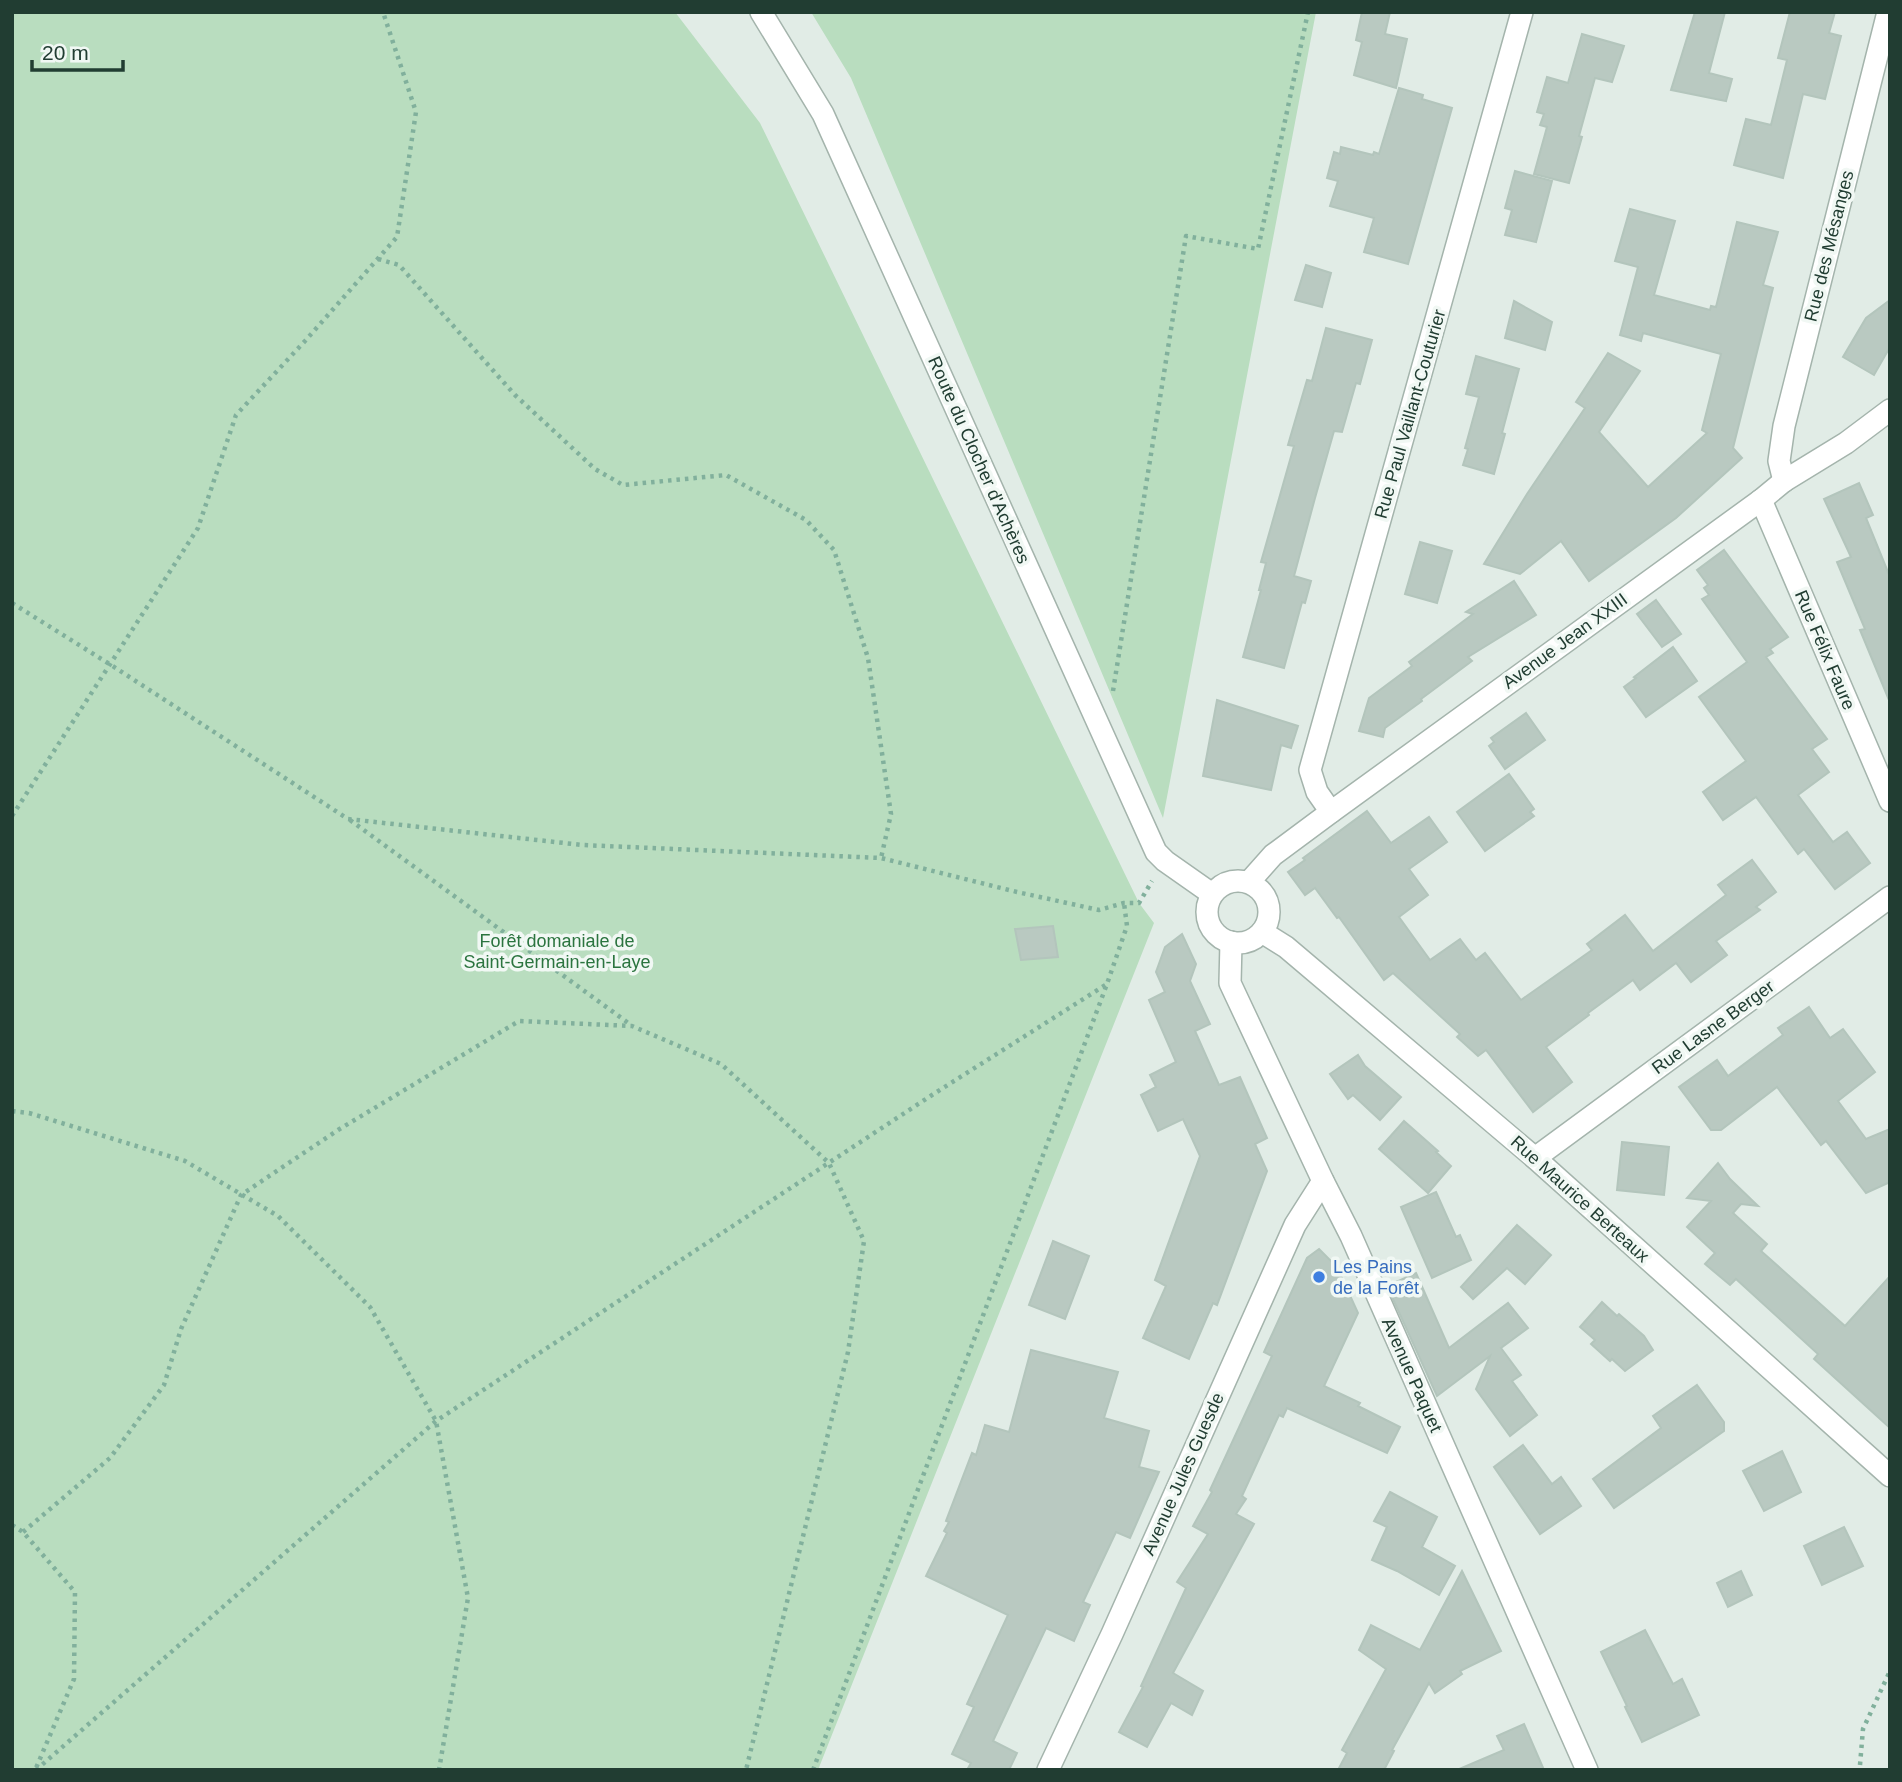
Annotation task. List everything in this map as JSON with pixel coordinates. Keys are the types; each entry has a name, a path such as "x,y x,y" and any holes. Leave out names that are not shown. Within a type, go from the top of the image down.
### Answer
{"street":[{"name":"Route du Clocher d'Achères","path":"761,12 823,114 1156,852 1212,894"},
{"name":"Rue Paul Vaillant-Couturier","path":"1331,812 1317,792 1310,770 1522,12"},
{"name":"Rue des Mésanges","path":"1784,481 1779,461 1784,426 1888,12"},
{"name":"Avenue Jean XXIII","path":"1249,882 1273,855 1331,812 1784,481 1846,443 1890,410"},
{"name":"Rue Félix Faure","path":"1761,499 1890,801"},
{"path":"1238,880 1249,882 1266,898 1269,908 1267,922 1262,932 1247,942 1231,942 1216,934 1210,926 1206,915 1207,904 1212,894 1226,883 1238,880"},
{"name":"Rue Lasne Berger","path":"1535,1158 1890,897"},
{"name":"Rue Maurice Berteaux","path":"1262,932 1286,947 1535,1158 1890,1476"},
{"name":"Avenue Paquet","path":"1231,942 1230,982 1351,1236 1587,1770"},
{"name":"Avenue Jules Guesde","path":"1048,1770 1295,1225 1323,1181"}],"path":[{"path":"12,816 198,528 236,415 306,341 397,237 416,112 383,12"},
{"path":"1112,699 1186,236 1258,248 1308,12"},
{"path":"378,259 398,265 515,395 595,469 623,485 726,475 806,520 834,550 868,658 891,814 881,858"},
{"path":"12,603 348,819 632,1026 721,1064 829,1163 864,1241 848,1352 746,1770"},
{"path":"348,819 582,845 881,858 1099,910 1124,903 1139,903 1165,861"},
{"path":"813,1770 1107,984 1127,926 1124,903"},
{"path":"36,1770 436,1421 1107,984"},
{"path":"23,1532 110,1458 164,1385 181,1329 241,1195 338,1130 519,1021 632,1026"},
{"path":"12,1111 29,1113 184,1161 278,1216 370,1307 436,1421 468,1598 439,1770"},
{"path":"12,1525 23,1532 75,1592 74,1679 36,1770"},
{"path":"1860,1765 1863,1729 1890,1671"}],"green space":[{"name":"Forêt domaniale de Saint-Germain-en-Laye","path":"12,12 675,12 760,123 1139,903 1154,923 818,1770 12,1770"},
{"path":"811,12 1316,12 1163,818 851,78"}],"building":[{"path":"1362,12 1390,12 1385,34 1407,39 1396,88 1354,75 1362,42 1356,40"},
{"path":"1695,12 1725,12 1709,73 1732,79 1726,101 1671,90"},
{"path":"1790,12 1835,12 1829,33 1841,36 1825,99 1803,94 1783,178 1734,165 1746,119 1771,125 1787,60 1778,58"},
{"path":"1582,34 1624,46 1612,82 1595,78 1569,183 1534,174 1547,127 1540,125 1544,114 1537,112 1547,77 1568,83"},
{"path":"1399,88 1423,95 1422,99 1452,108 1408,264 1364,252 1374,218 1330,206 1338,181 1327,178 1334,152 1340,154 1341,147 1379,154"},
{"path":"1515,171 1552,181 1536,242 1505,235 1512,210 1505,208"},
{"path":"1630,209 1675,221 1654,295 1710,310 1711,306 1716,307 1737,222 1778,232 1763,285 1773,288 1733,448 1742,458 1676,518 1589,581 1561,541 1520,574 1484,564 1585,408 1576,402 1608,353 1640,371 1599,432 1648,487 1707,433 1702,430 1721,354 1643,333 1641,341 1620,335 1638,267 1615,261"},
{"path":"1306,265 1331,273 1322,307 1295,300"},
{"path":"1890,300 1890,347 1874,375 1843,357 1866,318"},
{"path":"1514,301 1552,322 1545,350 1505,338"},
{"path":"1326,328 1372,340 1360,384 1356,383 1342,432 1334,431 1294,576 1311,581 1305,603 1302,602 1284,668 1243,657 1261,590 1266,563 1261,562 1294,446 1288,445 1307,380 1312,381"},
{"path":"1476,356 1519,369 1494,474 1463,465 1479,397 1466,394"},
{"path":"1859,483 1873,515 1866,518 1890,577 1889,700 1860,630 1865,629 1837,562 1851,557 1824,499"},
{"path":"1420,542 1452,551 1437,603 1405,594"},
{"path":"1724,550 1788,637 1770,649 1773,653 1766,657 1827,739 1812,749 1829,772 1798,795 1833,842 1847,832 1870,863 1835,889 1804,849 1798,854 1756,797 1723,820 1703,792 1746,761 1699,697 1747,662 1702,599 1709,595 1704,588 1708,585 1697,570"},
{"path":"1514,581 1536,615 1468,657 1472,661 1385,728 1383,737 1359,731 1369,698 1412,666 1409,662 1473,614 1466,612"},
{"path":"1656,600 1681,634 1662,647 1637,614"},
{"path":"1673,647 1697,681 1646,717 1624,687"},
{"path":"1217,700 1298,726 1291,748 1281,745 1271,790 1203,776"},
{"path":"1526,713 1545,740 1505,769 1489,746 1494,742 1491,738"},
{"path":"1509,774 1534,809 1530,812 1534,816 1485,851 1457,812"},
{"path":"1367,811 1391,843 1429,817 1447,842 1409,869 1428,895 1399,917 1430,960 1460,939 1476,960 1485,953 1521,1000 1592,950 1587,944 1625,915 1653,951 1726,895 1718,885 1752,860 1776,892 1756,907 1760,910 1716,941 1727,955 1691,982 1676,963 1640,990 1633,980 1546,1047 1572,1082 1533,1112 1486,1050 1478,1056 1457,1037 1460,1034 1393,973 1384,980 1315,888 1305,895 1288,872"},
{"path":"1053,926 1058,957 1021,960 1015,929"},
{"path":"1182,934 1196,964 1190,981 1210,1024 1195,1031 1219,1085 1240,1077 1267,1138 1255,1144 1267,1171 1217,1305 1213,1303 1189,1359 1143,1338 1166,1286 1155,1280 1200,1156 1183,1119 1158,1131 1141,1095 1156,1087 1150,1075 1176,1062 1149,1000 1165,992 1156,972 1165,947"},
{"path":"1809,1007 1830,1038 1843,1029 1875,1072 1838,1101 1866,1139 1890,1129 1890,1182 1866,1193 1826,1141 1821,1145 1777,1087 1721,1130 1711,1130 1679,1087 1717,1060 1728,1076 1783,1035 1778,1028"},
{"path":"1358,1055 1365,1066 1401,1097 1380,1120 1353,1095 1348,1099 1330,1074"},
{"path":"1404,1121 1451,1166 1428,1193 1379,1149"},
{"path":"1622,1142 1669,1147 1664,1195 1617,1190"},
{"path":"1718,1163 1730,1179 1758,1206 1741,1204 1733,1213 1767,1244 1761,1251 1845,1326 1890,1276 1890,1428 1814,1359 1818,1354 1736,1279 1730,1285 1705,1264 1715,1253 1687,1227 1711,1201 1687,1198"},
{"path":"1436,1192 1456,1237 1460,1235 1471,1260 1432,1278 1401,1207"},
{"path":"1517,1225 1551,1255 1525,1284 1507,1268 1473,1299 1461,1287"},
{"path":"1053,1241 1089,1256 1065,1319 1029,1305"},
{"path":"1319,1249 1337,1267 1358,1313 1324,1386 1360,1403 1358,1406 1400,1427 1387,1453 1287,1408 1283,1417 1279,1415 1242,1496 1246,1499 1236,1514 1254,1524 1173,1673 1203,1691 1192,1715 1171,1703 1147,1747 1119,1732 1143,1687 1141,1686 1186,1588 1177,1582 1208,1534 1193,1526 1212,1492 1210,1490 1272,1356 1264,1352 1307,1258"},
{"path":"1416,1273 1449,1348 1508,1303 1528,1328 1501,1348 1521,1375 1512,1381 1537,1415 1510,1436 1476,1389 1490,1356 1437,1396 1387,1286"},
{"path":"1602,1302 1644,1336 1653,1350 1625,1371 1591,1344 1595,1340 1580,1327"},
{"path":"1031,1350 1118,1372 1104,1418 1149,1431 1139,1467 1159,1472 1130,1538 1116,1532 1083,1602 1090,1605 1074,1641 1046,1628 993,1741 1017,1753 1009,1770 967,1770 971,1763 952,1754 974,1707 967,1704 1008,1615 926,1576 947,1533 944,1531 949,1522 946,1521 972,1453 976,1455 985,1425 1009,1432"},
{"path":"1697,1385 1724,1422 1724,1431 1614,1508 1593,1479 1661,1428 1653,1416"},
{"path":"1523,1445 1552,1484 1561,1477 1581,1506 1540,1534 1494,1467"},
{"path":"1782,1451 1801,1492 1764,1511 1743,1471"},
{"path":"1390,1492 1437,1517 1422,1547 1455,1566 1439,1595 1372,1560 1387,1527 1374,1521"},
{"path":"1844,1527 1863,1566 1822,1585 1804,1546"},
{"path":"1462,1571 1501,1651 1460,1671 1462,1674 1435,1693 1429,1683 1384,1770 1338,1770 1347,1753 1342,1750 1386,1669 1359,1650 1371,1625 1420,1650"},
{"path":"1741,1571 1752,1595 1728,1607 1717,1583"},
{"path":"1645,1630 1673,1684 1682,1679 1699,1715 1642,1742 1601,1652"},
{"path":"1524,1724 1544,1770 1457,1770 1504,1750 1497,1736"}],"place":[{"name":"Les Pains de la Forêt","path":"1319,1277"}]}
